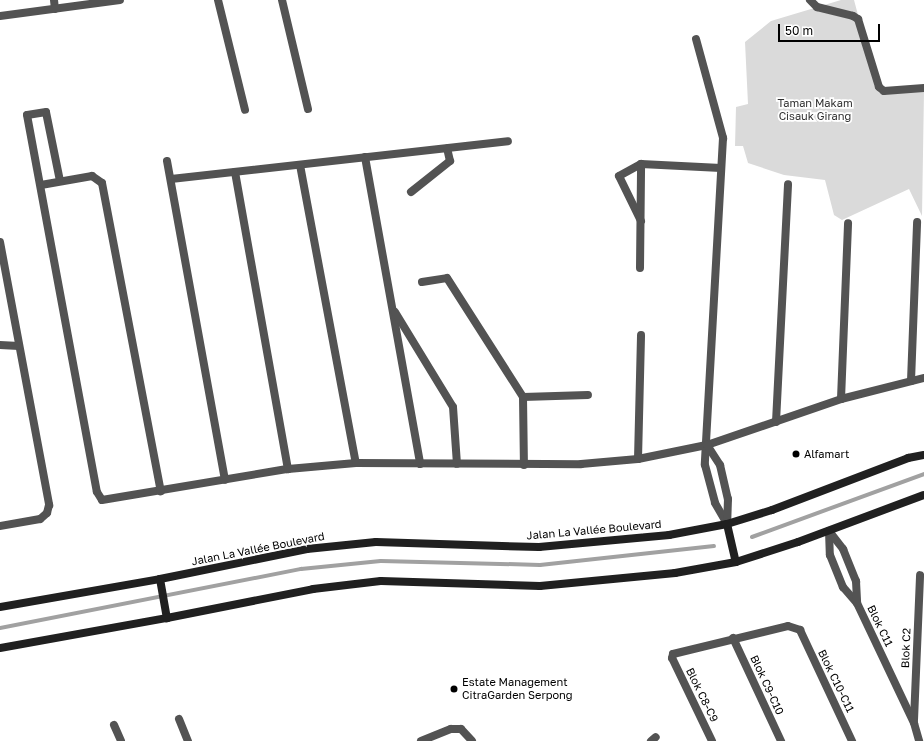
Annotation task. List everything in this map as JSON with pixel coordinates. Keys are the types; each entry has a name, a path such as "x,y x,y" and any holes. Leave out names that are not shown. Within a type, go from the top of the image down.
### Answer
{"street":[{"path":"54,0 55,9"},
{"path":"0,16 120,0"},
{"path":"218,0 244,110"},
{"path":"282,0 308,109"},
{"path":"810,0 817,7 853,16 858,19 879,87 884,91 924,88"},
{"path":"696,39 722,138 706,465 715,503 727,524"},
{"path":"60,181 46,112 27,115 97,492 102,500 288,469 356,463 524,465 581,464 638,458 708,445 841,400 924,378"},
{"path":"171,179 508,141"},
{"path":"411,192 450,161 447,148"},
{"path":"365,157 420,464"},
{"path":"167,161 225,480"},
{"path":"640,221 620,176 641,164 721,168"},
{"path":"640,268 641,164"},
{"path":"300,165 356,463"},
{"path":"235,172 288,469"},
{"path":"41,185 92,176 98,177 102,183 161,491"},
{"path":"776,422 788,184"},
{"path":"841,400 848,222"},
{"path":"911,381 917,222"},
{"path":"0,242 49,506 47,514 40,519 0,526"},
{"path":"422,282 447,278 523,397 524,465"},
{"path":"392,307 454,407 457,464"},
{"path":"638,458 641,335"},
{"path":"0,344 19,346"},
{"path":"523,397 588,394"},
{"path":"708,445 720,465 728,499 727,524 736,562"},
{"name":"Jalan La Vallée Boulevard","path":"0,607 160,579 307,549 376,542 539,547 669,535 727,524 780,507 908,458 924,455"},
{"path":"0,648 167,618 313,589 381,581 540,586 675,573 736,562 829,531 924,495"},
{"path":"829,531 843,549 853,574 857,603"},
{"path":"829,531 830,555 840,581 857,603"},
{"name":"Blok C2","path":"914,723 920,575"},
{"path":"160,579 167,618"},
{"name":"Blok C11","path":"857,603 914,723"},
{"name":"Blok C10-C11","path":"733,638 788,626 800,630 852,741"},
{"name":"Blok C8-C9","path":"712,741 672,658 675,651 733,638"},
{"name":"Blok C9-C10","path":"733,638 781,741"},
{"path":"179,719 188,741"},
{"path":"914,723 919,741"},
{"path":"114,725 121,741"},
{"path":"421,741 451,729 461,729 472,741"}],"green space":[{"name":"Taman Makam Cisauk Girang","path":"841,0 854,0 879,93 924,91 922,216 909,189 842,220 834,215 825,180 784,175 748,163 743,146 735,146 736,107 748,104 745,42 771,21"}],"waterway":[{"path":"752,537 924,474"},
{"path":"0,628 301,569 381,561 540,565 714,546"}],"place":[{"name":"Alfamart","path":"796,454"},
{"name":"Estate Management CitraGarden Serpong","path":"454,689"}]}
